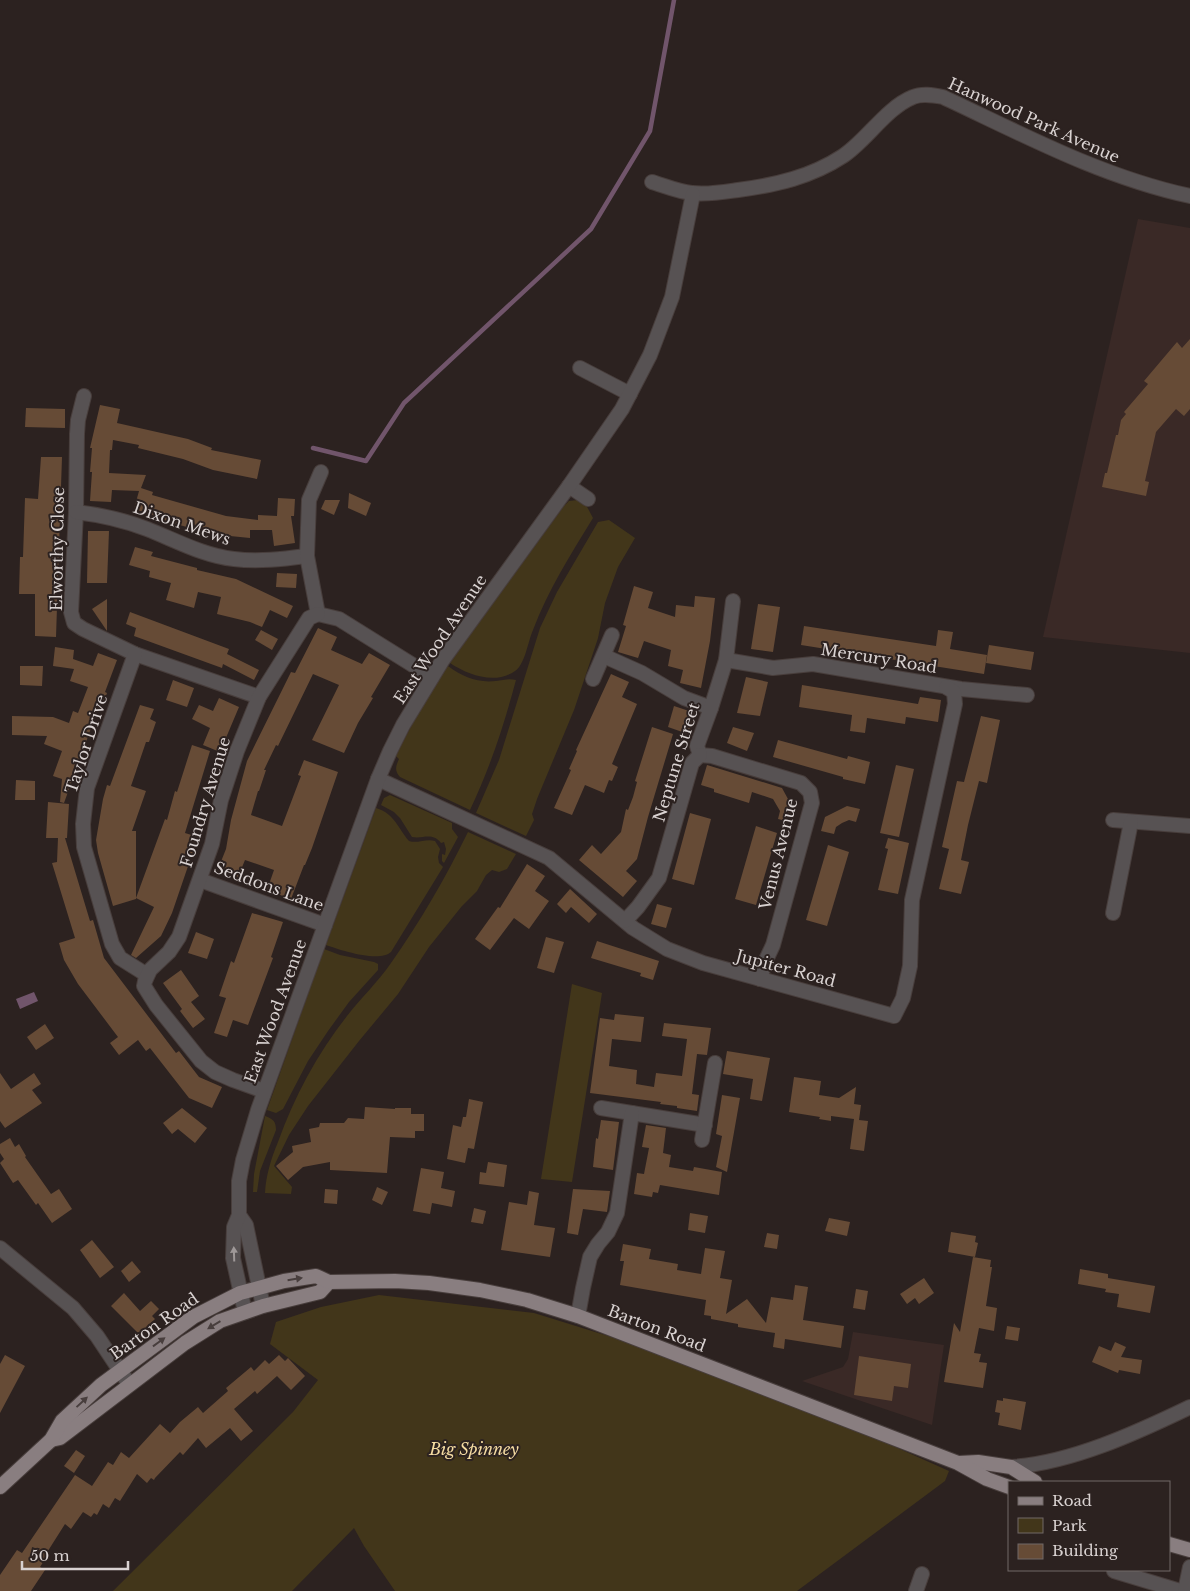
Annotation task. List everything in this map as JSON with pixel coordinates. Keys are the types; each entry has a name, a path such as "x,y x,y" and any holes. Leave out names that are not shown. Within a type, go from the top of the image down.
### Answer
{"main road":[{"name":"Barton Road","path":"0,1487 51,1440 62,1421 86,1398 120,1370 193,1317 240,1293 284,1281 316,1276 330,1282 395,1281 429,1283 480,1290 527,1300 578,1316 958,1462 987,1479 1008,1487"},
{"name":"Barton Road","path":"51,1440 60,1438 185,1343 220,1321 264,1306 320,1292 330,1282"},
{"name":"Barton Road","path":"958,1462 978,1462 1011,1467 1030,1481"},
{"path":"1170,1544 1190,1550"}],"street":[{"name":"Hanwood Park Avenue","path":"652,182 693,194 761,187 808,175 844,155 865,138 897,106 914,97 930,94 943,97 1098,169 1155,188 1190,196"},
{"name":"East Wood Avenue","path":"245,1312 233,1258 234,1226 239,1215 239,1181 243,1160 264,1090 378,778 403,725 432,677 622,409 650,355 672,297 693,194"},
{"path":"580,368 630,394"},
{"name":"Elworthy Close","path":"84,396 78,420 77,434 76,512 71,612 74,622 83,629 135,654 259,697"},
{"path":"321,472 309,500 307,556 318,614 339,619 432,677"},
{"path":"569,486 588,498"},
{"name":"Dixon Mews","path":"76,512 108,517 144,528 199,550 234,559 278,559 307,556"},
{"name":"Neptune Street","path":"625,921 638,907 659,878 692,763 700,755 698,746 726,660 733,601"},
{"name":"Foundry Avenue","path":"147,974 175,945 212,844 221,800 237,751 259,697 309,618 318,614"},
{"path":"593,678 612,635"},
{"name":"Taylor Drive","path":"135,654 87,788 82,833 84,847 116,954 125,962 147,974"},
{"path":"604,656 642,673 684,698 711,708"},
{"name":"Mercury Road","path":"726,660 773,668 813,664 946,687 1027,695"},
{"name":"Jupiter Road","path":"378,778 549,858 625,921 667,949 703,963 894,1016 903,998 910,966 912,900 956,704 954,692 946,687"},
{"name":"Venus Avenue","path":"700,755 712,756 784,777 801,783 810,792 812,803 773,945 760,979"},
{"path":"1114,820 1190,826"},
{"path":"1114,914 1131,822"},
{"name":"Seddons Lane","path":"200,880 325,926"},
{"path":"147,974 144,986 146,992 201,1061 215,1072 264,1090"},
{"path":"702,1140 715,1063"},
{"path":"601,1108 705,1125"},
{"path":"578,1316 582,1288 590,1257 608,1232 617,1212 632,1113"},
{"name":"East Wood Avenue","path":"239,1215 246,1225 264,1306"},
{"path":"0,1248 73,1308 89,1325 129,1384"},
{"path":"1011,1467 1034,1466 1132,1435 1190,1407"},
{"path":"1030,1481 1034,1466"},
{"path":"1185,1591 1190,1567"},
{"path":"1114,1571 1180,1591"},
{"path":"916,1591 922,1574"}],"shaded area":[{"path":"1138,219 1190,228 1190,653 1043,637"},
{"path":"34,992 38,1001 20,1009 16,999"},
{"path":"853,1332 944,1345 932,1425 802,1381 843,1367 848,1359"}],"green space":[{"path":"578,500 585,503 593,518 560,572 539,615 524,658 518,668 507,675 490,678 465,671 450,663 564,506 569,501"},
{"path":"609,520 635,538 618,567 605,603 598,638 574,710 537,799 532,814 534,820 526,836 476,813 499,760 540,628 557,592 598,522"},
{"path":"448,666 476,680 516,680 496,746 470,810 400,777 396,770 399,759 396,756 402,744"},
{"path":"390,795 452,823 452,829 458,837 444,863 442,861 442,854 445,855 446,849 444,842 441,843 431,837 412,837 400,818 394,812 381,805 384,798"},
{"path":"376,808 392,817 409,841 435,841 440,849 439,863 443,867 391,952 385,955 369,956 326,945"},
{"path":"468,832 516,854 507,869 499,872 492,870 486,875 477,891 462,906 429,947 398,994 308,1106 289,1135 274,1166 292,1187 291,1194 265,1193 273,1155 284,1125 307,1076 336,1030 381,977 412,932 451,866"},
{"path":"324,949 340,955 374,962 378,964 378,970 349,1002 328,1031 308,1061 283,1109 276,1113 267,1110"},
{"path":"572,984 602,993 572,1182 541,1179"},
{"path":"265,1116 274,1121 276,1130 260,1171 257,1192 253,1192 254,1174"},
{"name":"Big Spinney","path":"379,1295 534,1313 637,1345 873,1437 949,1471 945,1481 797,1591 395,1591 354,1528 292,1591 113,1591 293,1412 318,1380 270,1344 276,1322 321,1307"}],"building":[{"path":"1190,339 1190,409 1184,416 1176,409 1156,432 1145,481 1149,482 1146,496 1102,487 1116,435 1118,435 1121,420 1126,414 1124,412 1148,384 1144,381 1177,342 1182,348"},
{"path":"100,405 120,409 117,423 188,439 212,448 211,450 261,460 257,479 213,470 183,459 138,448 139,445 113,440 112,450 110,450 109,473 146,475 141,488 153,492 152,495 226,516 258,520 258,515 277,516 278,498 295,499 294,516 291,516 295,543 274,546 272,530 250,530 250,538 210,534 153,517 153,515 134,509 139,491 112,490 111,502 90,501 92,448 90,448"},
{"path":"26,408 65,409 65,428 25,427"},
{"path":"41,457 62,457 56,637 35,636 35,594 19,594 20,557 23,557 25,498 38,499"},
{"path":"349,493 371,503 366,516 348,508"},
{"path":"325,500 340,500 334,515 321,509"},
{"path":"88,531 109,531 107,583 87,583"},
{"path":"135,547 153,552 151,556 236,579 293,606 287,618 270,610 262,627 217,614 221,597 198,592 194,608 166,600 171,583 149,577 150,571 129,565"},
{"path":"277,573 297,574 296,588 276,587"},
{"path":"634,586 653,592 648,608 675,617 676,605 694,607 695,596 715,598 710,641 701,688 680,683 683,670 668,666 671,650 644,641 638,658 618,652 626,626 623,625"},
{"path":"107,599 107,631 92,609"},
{"path":"758,604 780,607 773,652 751,649"},
{"path":"130,612 229,649 227,654 259,670 254,680 223,664 222,668 134,636 136,628 126,624"},
{"path":"804,626 936,646 938,630 953,632 950,649 987,655 984,674 801,645"},
{"path":"318,628 337,637 331,650 362,664 369,653 390,665 371,697 373,698 358,723 344,753 312,740 339,685 313,674 278,746 276,745 264,770 266,770 251,815 282,826 301,776 298,775 304,760 338,772 312,848 291,899 267,890 274,870 245,860 238,877 218,869 226,849 231,820 247,761 291,672 295,673"},
{"path":"261,630 278,639 272,650 255,640"},
{"path":"989,645 1034,652 1031,670 986,663"},
{"path":"55,647 74,650 73,659 93,666 98,653 117,660 105,692 107,693 102,707 99,706 64,803 60,802 62,779 53,776 62,751 44,744 47,736 12,735 12,716 53,717 69,723 73,711 78,713 88,687 70,681 74,669 53,666"},
{"path":"20,666 43,666 42,686 20,685"},
{"path":"611,674 629,682 622,697 637,704 612,764 618,767 612,781 609,780 604,793 585,785 572,815 554,808 571,770 569,769 576,750"},
{"path":"746,677 768,682 760,716 737,713"},
{"path":"173,680 194,688 187,707 166,700"},
{"path":"802,685 918,704 920,697 941,700 938,722 906,717 905,724 867,718 865,733 850,731 852,715 799,707"},
{"path":"219,698 239,707 220,752 203,745 210,728 192,719 199,705 213,711"},
{"path":"140,705 154,709 150,719 156,722 149,742 146,742 131,786 146,791 132,831 136,831 136,899 113,906 96,840 107,785 110,786"},
{"path":"674,706 695,713 688,734 668,727"},
{"path":"981,716 1000,720 987,783 979,781 968,825 961,860 969,862 961,894 939,889 949,849 942,847 957,781 964,782"},
{"path":"652,727 673,734 637,859 626,871 637,881 623,897 579,860 592,845 601,854 621,832 626,809 628,810 633,797 637,782 635,781"},
{"path":"733,727 754,733 747,751 727,743"},
{"path":"778,740 847,759 848,756 870,762 865,784 773,757"},
{"path":"192,745 210,751 185,833 198,837 172,913 161,936 136,958 131,955 154,907 136,898 165,819 167,820 175,791 177,792"},
{"path":"707,765 782,788 794,810 790,822 778,819 780,811 773,799 752,792 749,803 714,792 714,789 701,785"},
{"path":"896,765 914,769 899,837 880,833"},
{"path":"16,780 35,781 35,800 15,800"},
{"path":"48,802 69,804 67,838 65,838 90,921 93,920 104,958 176,1053 179,1051 199,1077 222,1087 212,1108 189,1098 150,1048 146,1051 138,1040 119,1055 110,1043 118,1037 78,984 64,960 59,943 75,938 52,863 57,862 58,838 46,838"},
{"path":"847,806 860,809 856,822 849,820 842,823 836,827 834,834 821,831 825,817"},
{"path":"690,813 711,819 694,885 672,879"},
{"path":"756,826 777,833 756,905 735,899"},
{"path":"888,838 909,843 898,894 878,890 888,849 885,848"},
{"path":"828,845 849,852 827,926 806,920"},
{"path":"527,864 545,876 535,891 549,901 529,929 514,918 490,950 475,939 498,907 500,908"},
{"path":"570,889 597,914 589,923 571,907 566,913 557,904"},
{"path":"657,904 672,908 666,928 651,924"},
{"path":"252,913 283,922 271,957 273,958 248,1025 233,1020 227,1037 214,1033 226,998 219,996 231,961 234,963"},
{"path":"196,932 214,939 207,959 188,953"},
{"path":"546,937 564,942 554,973 537,968"},
{"path":"597,941 659,961 653,980 640,976 641,973 591,958"},
{"path":"181,970 199,996 191,1002 205,1019 193,1028 163,983"},
{"path":"615,1014 644,1017 641,1042 612,1039 609,1066 637,1070 636,1084 654,1087 656,1073 682,1076 687,1039 662,1036 664,1023 711,1028 707,1055 697,1054 692,1094 699,1095 697,1111 660,1104 661,1102 590,1093 600,1018 614,1020"},
{"path":"45,1024 54,1038 36,1050 27,1037"},
{"path":"727,1051 770,1058 762,1101 750,1099 753,1079 723,1074"},
{"path":"0,1073 11,1089 34,1073 41,1084 32,1090 42,1103 5,1128 0,1121"},
{"path":"794,1077 821,1081 819,1095 839,1098 856,1087 854,1104 861,1105 859,1120 868,1121 864,1151 850,1149 854,1119 831,1116 831,1121 819,1119 820,1117 789,1112"},
{"path":"722,1095 740,1098 727,1172 716,1167 722,1136 716,1134"},
{"path":"469,1099 483,1102 474,1149 468,1148 465,1163 447,1159 453,1125 461,1127 463,1117 466,1117"},
{"path":"365,1107 411,1108 411,1114 424,1114 424,1131 415,1131 415,1138 390,1137 387,1173 330,1170 330,1162 303,1167 288,1180 276,1166 293,1152 292,1146 311,1142 309,1129 319,1127 320,1123 344,1123 348,1118 364,1119"},
{"path":"182,1108 207,1128 195,1143 178,1129 172,1134 163,1123"},
{"path":"601,1120 619,1122 613,1170 593,1167 596,1138 598,1139"},
{"path":"646,1125 666,1128 663,1153 671,1155 669,1167 693,1171 694,1167 722,1172 719,1195 660,1185 658,1193 653,1192 652,1197 634,1194 637,1173 644,1174 649,1148 642,1147"},
{"path":"10,1138 15,1147 19,1144 25,1157 51,1194 59,1189 72,1209 52,1223 18,1180 13,1183 0,1163 4,1159 0,1153 0,1144"},
{"path":"488,1162 507,1165 504,1187 479,1184 480,1172 486,1173"},
{"path":"421,1168 444,1172 441,1188 455,1191 452,1207 432,1203 430,1214 413,1211"},
{"path":"377,1187 388,1192 382,1205 372,1200"},
{"path":"325,1189 338,1190 337,1204 324,1203"},
{"path":"573,1189 610,1191 607,1212 583,1209 578,1235 567,1233"},
{"path":"529,1191 539,1193 534,1225 555,1228 550,1257 501,1250 509,1202 527,1205"},
{"path":"474,1208 486,1211 483,1224 471,1222"},
{"path":"690,1213 708,1216 705,1233 688,1230"},
{"path":"829,1218 850,1222 847,1236 825,1231"},
{"path":"951,1232 976,1236 975,1242 978,1243 975,1257 948,1252"},
{"path":"767,1233 779,1235 777,1249 764,1247"},
{"path":"92,1240 114,1267 100,1278 80,1250"},
{"path":"623,1244 651,1249 649,1259 678,1264 677,1270 701,1274 705,1248 725,1251 720,1278 732,1280 726,1314 747,1299 766,1323 771,1297 793,1300 795,1285 808,1287 803,1320 844,1326 841,1348 785,1339 784,1349 773,1347 775,1333 738,1327 738,1324 711,1319 711,1316 704,1315 706,1300 620,1285 624,1261 620,1261"},
{"path":"973,1257 991,1260 990,1267 992,1267 986,1306 997,1308 994,1331 979,1328 974,1353 981,1354 979,1362 987,1363 983,1388 944,1382 954,1323 960,1332"},
{"path":"132,1261 141,1272 129,1282 121,1271"},
{"path":"1080,1269 1108,1274 1108,1278 1155,1286 1150,1313 1117,1307 1119,1294 1105,1292 1106,1289 1078,1284"},
{"path":"924,1278 934,1293 919,1304 915,1298 907,1304 900,1294"},
{"path":"856,1289 868,1291 865,1310 853,1308"},
{"path":"124,1293 140,1311 151,1301 159,1309 152,1316 155,1319 139,1334 111,1306"},
{"path":"1007,1326 1020,1328 1018,1341 1005,1339"},
{"path":"1115,1342 1126,1347 1121,1357 1142,1360 1140,1374 1119,1370 1118,1373 1092,1362 1099,1346 1111,1351"},
{"path":"5,1355 25,1366 0,1413 0,1364"},
{"path":"279,1355 285,1361 288,1358 305,1376 291,1390 277,1376 257,1394 255,1391 234,1409 253,1431 241,1441 230,1428 206,1448 198,1438 183,1455 180,1452 154,1480 151,1478 147,1483 137,1474 120,1501 115,1498 109,1508 103,1504 97,1515 94,1513 91,1517 83,1512 71,1529 65,1524 46,1554 47,1556 40,1567 45,1570 31,1591 0,1591 0,1575 17,1550 22,1553 75,1475 92,1486 108,1462 113,1465 121,1452 129,1458 160,1424 170,1433 198,1407 203,1413 228,1391 226,1388 251,1367 254,1371 265,1360 269,1364"},
{"path":"859,1356 911,1364 908,1388 894,1386 892,1401 854,1395"},
{"path":"1003,1398 1026,1402 1021,1430 998,1425 1000,1413 995,1412 997,1400 1003,1401"},
{"path":"76,1450 85,1456 74,1473 64,1466"}],"waterway":[{"path":"313,448 366,461 404,403 591,229 650,131 674,0"}]}
